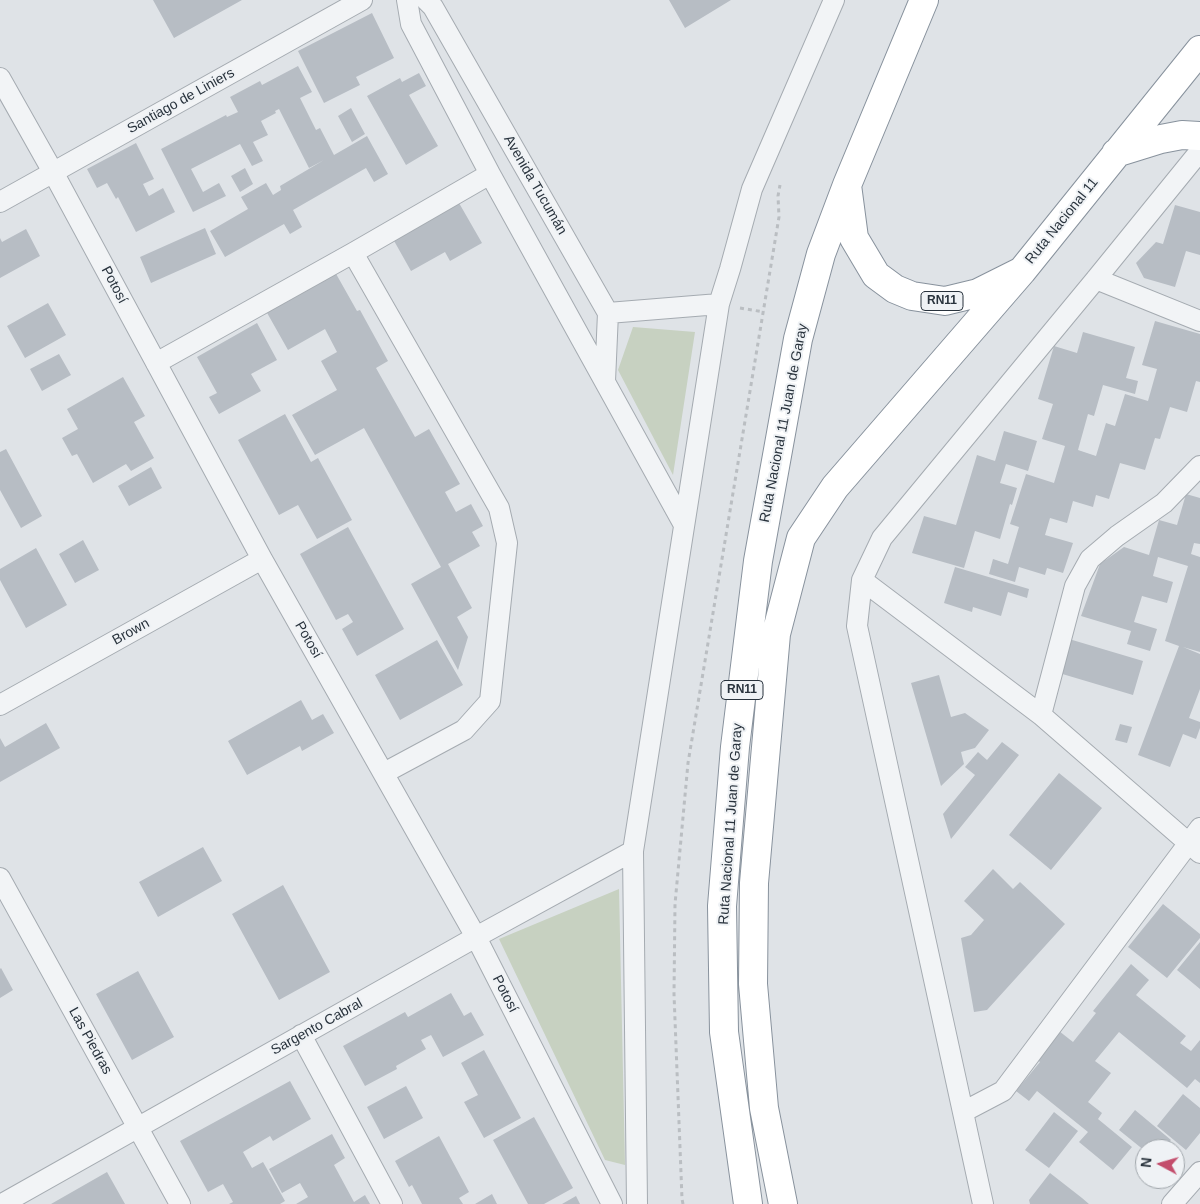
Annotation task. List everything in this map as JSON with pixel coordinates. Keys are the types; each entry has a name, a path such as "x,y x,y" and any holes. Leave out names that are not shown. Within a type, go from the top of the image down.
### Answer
{"highway":[{"name":"RN11","path":"847,186 924,0"},
{"name":"Ruta Nacional 11","path":"847,186 854,238 876,274 895,290 912,296 945,301 978,293 1022,271 1200,50"},
{"path":"1116,153 1161,139 1182,135 1200,136"},
{"name":"Ruta Nacional 11 Juan de Garay","path":"748,1204 724,1032 722,906 736,747 758,561 798,339 821,254 847,186"},
{"name":"Ruta Nacional 11 Juan de Garay","path":"783,1204 764,1108 752,984 754,883 776,634 798,548 801,538 835,488 1022,271"}],"street":[{"name":"Santiago de Liniers","path":"0,202 362,0"},
{"path":"407,0 411,24 490,174 684,525"},
{"name":"Avenida Tucumán","path":"426,0 433,7 608,313"},
{"path":"637,1204 633,851 719,304 752,189 834,0"},
{"name":"Potosí","path":"0,78 53,172 262,559 476,937 612,1204"},
{"path":"983,1204 857,626 862,580 882,538 1200,151"},
{"path":"156,364 490,174"},
{"path":"353,253 499,508 507,544 490,701 464,730 384,773"},
{"path":"1096,279 1200,321"},
{"path":"605,381 608,313 719,304"},
{"path":"1041,715 1074,586 1090,559 1117,536 1164,503 1200,466"},
{"name":"Brown","path":"0,705 262,559"},
{"path":"862,580 1041,715 1196,842 1003,1091 963,1112"},
{"name":"Sargento Cabral","path":"2,1204 476,937 633,851"},
{"name":"Las Piedras","path":"0,878 180,1204"},
{"path":"301,1035 392,1204"},
{"path":"1172,1204 1200,1172"}],"green space":[{"path":"633,327 695,332 673,475 618,370"},
{"path":"619,889 625,1165 605,1160 499,939"}],"building":[{"path":"153,0 242,0 174,38"},
{"path":"669,0 731,0 685,28"},
{"path":"372,13 394,58 356,77 360,85 324,103 298,51"},
{"path":"298,66 312,92 300,98 316,130 320,128 334,155 367,136 388,174 374,182 366,168 293,210 302,227 290,234 284,224 225,257 210,231 248,209 241,197 266,183 273,195 281,190 280,186 324,160 309,168 279,109 275,111 276,113 261,121 268,135 253,142 263,161 252,166 240,144 191,169 203,192 219,183 226,196 193,212 161,149 226,115 227,117 238,112 230,97 260,81 262,85"},
{"path":"419,73 426,86 409,95 438,146 406,165 367,96 400,78 402,82"},
{"path":"351,108 365,134 352,142 338,116"},
{"path":"136,143 154,179 143,184 149,196 163,188 175,212 136,232 118,197 116,199 107,183 97,188 87,169"},
{"path":"245,168 253,184 240,192 231,176"},
{"path":"459,203 482,243 450,261 445,252 411,271 393,239"},
{"path":"1175,205 1200,212 1200,255 1186,251 1175,287 1144,278 1136,263 1156,242 1163,244"},
{"path":"205,228 216,254 151,283 140,257"},
{"path":"26,229 40,256 0,278 0,238 2,242"},
{"path":"335,272 357,311 360,310 388,361 376,368 415,437 429,429 460,484 445,492 456,512 471,504 483,526 472,532 480,546 448,564 472,608 457,617 468,637 458,670 411,584 441,567 364,428 315,455 292,415 337,390 321,361 337,352 325,329 288,350 266,311"},
{"path":"48,303 66,335 25,358 7,326"},
{"path":"1155,321 1200,334 1200,382 1196,381 1187,412 1170,407 1160,439 1155,438 1145,470 1120,463 1109,499 1096,495 1093,507 1073,501 1067,523 1050,518 1045,535 1073,543 1063,573 1047,568 1045,575 1019,567 1015,582 989,574 993,559 1008,564 1019,527 1010,524 1026,474 1054,483 1065,446 1042,439 1053,404 1038,399 1054,346 1077,353 1083,332 1135,347 1126,378 1138,381 1135,394 1103,385 1094,416 1088,414 1078,450 1096,456 1106,423 1115,426 1125,394 1148,401 1157,369 1142,365"},
{"path":"257,323 277,360 251,374 261,391 219,414 209,397 217,393 197,357"},
{"path":"59,354 71,375 42,391 30,369"},
{"path":"123,377 145,416 134,422 154,458 131,471 126,464 93,483 77,454 72,456 62,438 78,429 67,409"},
{"path":"285,414 311,462 318,458 352,520 317,539 298,505 279,515 238,440"},
{"path":"1004,431 1037,441 1028,471 1006,464 1000,483 1017,488 1012,505 1010,504 1000,539 975,531 964,568 912,553 924,516 956,525 977,455 995,461"},
{"path":"6,449 42,516 21,528 0,490 0,452"},
{"path":"151,467 162,488 129,506 118,486"},
{"path":"1186,494 1200,498 1200,544 1194,543 1191,554 1200,557 1200,652 1183,647 1200,654 1200,689 1189,718 1200,722 1200,728 1196,739 1183,734 1170,767 1138,755 1179,646 1165,641 1188,566 1158,557 1153,576 1173,582 1167,603 1142,596 1134,622 1157,629 1150,651 1127,644 1131,631 1081,616 1100,564 1124,547 1149,555 1159,520 1177,525"},
{"path":"348,527 404,629 357,656 342,629 353,622 348,614 336,620 300,554"},
{"path":"83,540 99,570 75,583 59,554"},
{"path":"36,548 67,605 26,628 0,580 0,569"},
{"path":"955,567 1029,589 1027,598 1008,592 1001,616 973,607 972,612 944,603"},
{"path":"1069,639 1143,661 1133,695 1059,673"},
{"path":"437,640 463,685 400,720 375,675"},
{"path":"939,675 951,717 965,713 989,730 975,748 961,752 964,764 941,786 911,683"},
{"path":"301,700 312,720 323,714 334,733 302,751 300,746 247,775 228,741"},
{"path":"46,723 60,748 0,782 0,738 5,747"},
{"path":"1120,724 1132,727 1127,743 1115,740"},
{"path":"1002,742 1019,755 951,839 943,814 975,775 965,767 978,752 987,760"},
{"path":"1059,773 1102,808 1051,870 1009,835"},
{"path":"203,847 222,881 158,917 139,882"},
{"path":"993,869 1013,889 1020,882 1065,924 987,1010 974,1012 961,938 971,935 984,920 964,901"},
{"path":"283,885 330,972 279,1000 232,914"},
{"path":"1163,904 1200,934 1200,938 1167,978 1128,947"},
{"path":"1200,942 1200,989 1177,970"},
{"path":"1131,964 1149,980 1136,995 1186,1036 1180,1043 1191,1051 1200,1040 1200,1083 1195,1079 1187,1088 1119,1032 1095,1061 1111,1073 1088,1102 1102,1113 1098,1119 1132,1147 1113,1170 1079,1142 1088,1132 1037,1091 1029,1101 1016,1091 1040,1062 1036,1059 1059,1031 1073,1042 1096,1013 1093,1011"},
{"path":"0,969 13,990 0,998"},
{"path":"138,971 174,1037 132,1060 96,994"},
{"path":"451,993 464,1016 471,1012 484,1035 443,1057 431,1035 421,1040 426,1049 396,1066 397,1069 365,1086 343,1046 405,1012 408,1017"},
{"path":"484,1050 521,1118 484,1138 464,1102 478,1095 461,1063"},
{"path":"290,1081 311,1119 273,1141 270,1136 243,1152 252,1168 263,1162 285,1201 280,1204 229,1204 233,1202 223,1184 208,1192 180,1141"},
{"path":"406,1086 423,1118 384,1139 367,1107"},
{"path":"1183,1094 1200,1108 1200,1133 1186,1150 1185,1139 1173,1139 1157,1126"},
{"path":"1135,1110 1170,1139 1135,1139 1135,1143 1119,1130"},
{"path":"1054,1112 1078,1131 1049,1168 1025,1150"},
{"path":"534,1117 573,1188 544,1204 528,1204 493,1140"},
{"path":"332,1134 345,1158 334,1165 354,1202 365,1195 370,1204 296,1204 308,1197 300,1183 282,1193 269,1169"},
{"path":"439,1136 469,1192 459,1198 463,1204 422,1204 412,1185 409,1187 395,1161"},
{"path":"107,1172 125,1204 51,1204"},
{"path":"1050,1173 1089,1204 1030,1204 1029,1200"},
{"path":"492,1194 497,1204 475,1204"},
{"path":"576,1196 580,1204 562,1204"}]}
